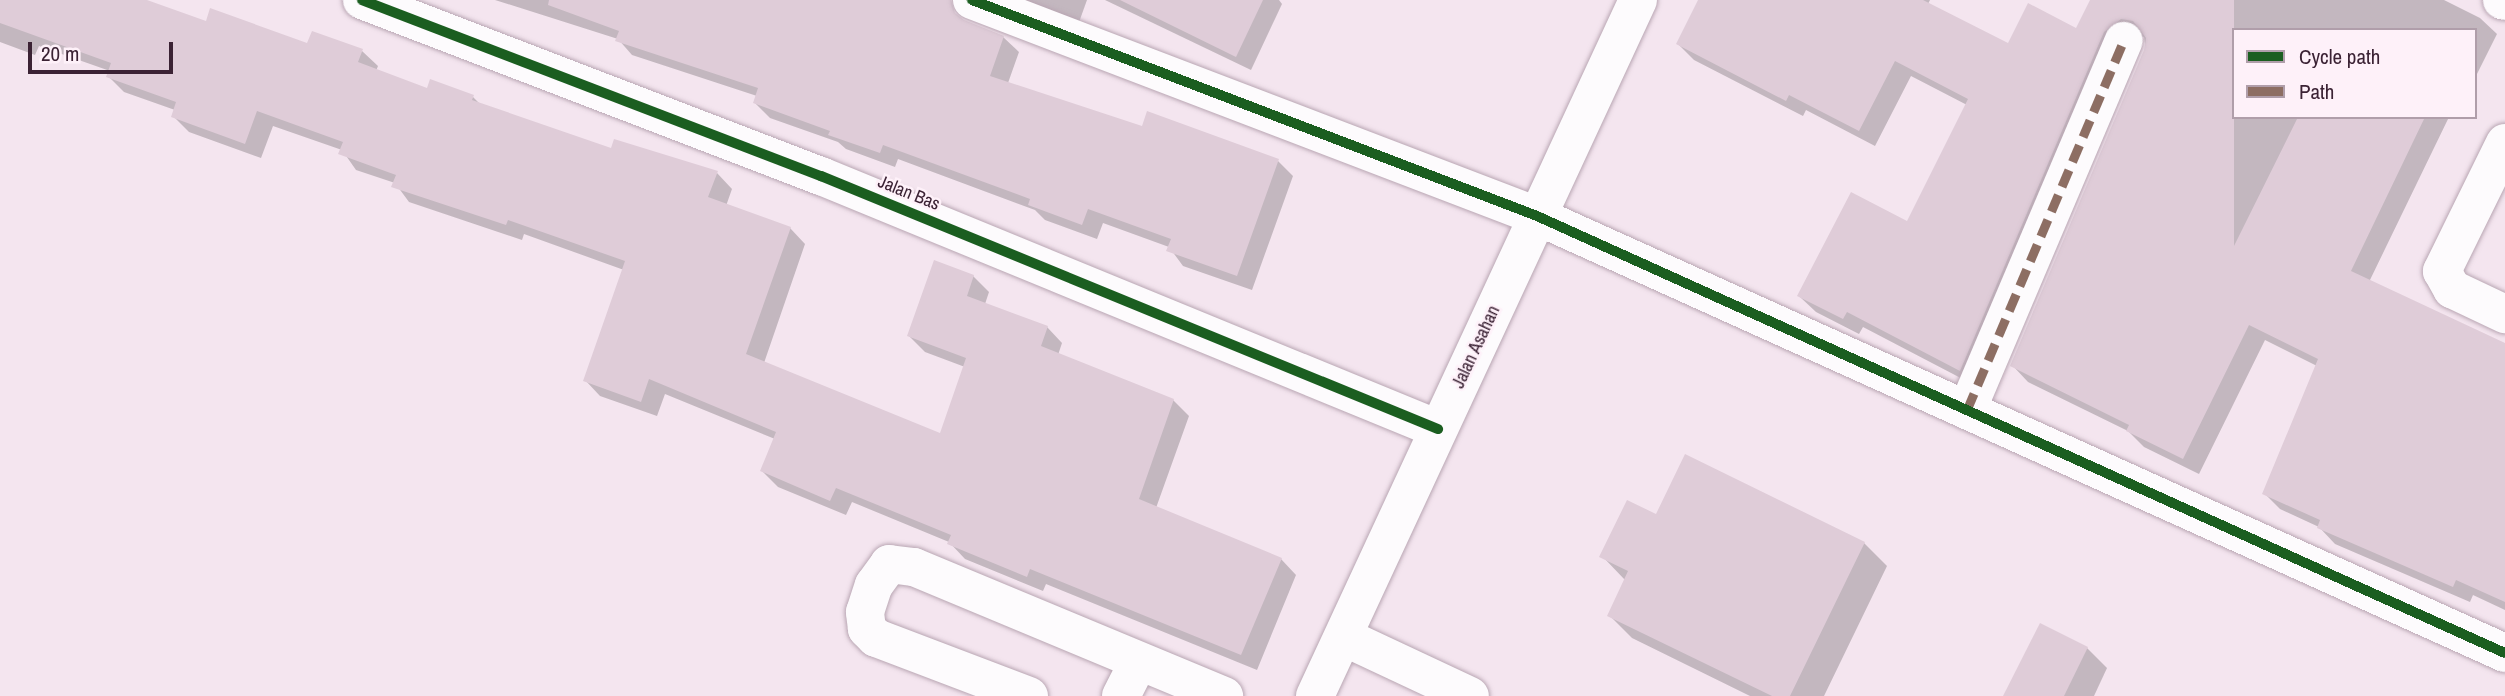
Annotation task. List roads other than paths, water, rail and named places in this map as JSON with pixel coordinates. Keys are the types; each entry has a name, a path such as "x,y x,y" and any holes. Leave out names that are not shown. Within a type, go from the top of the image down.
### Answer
{"street":[{"name":"Jalan Bas","path":"362,0 821,176 1438,429"},
{"path":"972,0 1537,216 2505,653"},
{"name":"Jalan Asahan","path":"1315,696 1638,0"},
{"path":"1967,410 2124,41"},
{"path":"2505,143 2442,271 2452,289 2505,314"},
{"path":"1029,696 876,638 867,629 865,612 874,585 889,564 914,567 1224,696"},
{"path":"1344,637 1470,696"},
{"path":"1121,696 1139,661"}]}
